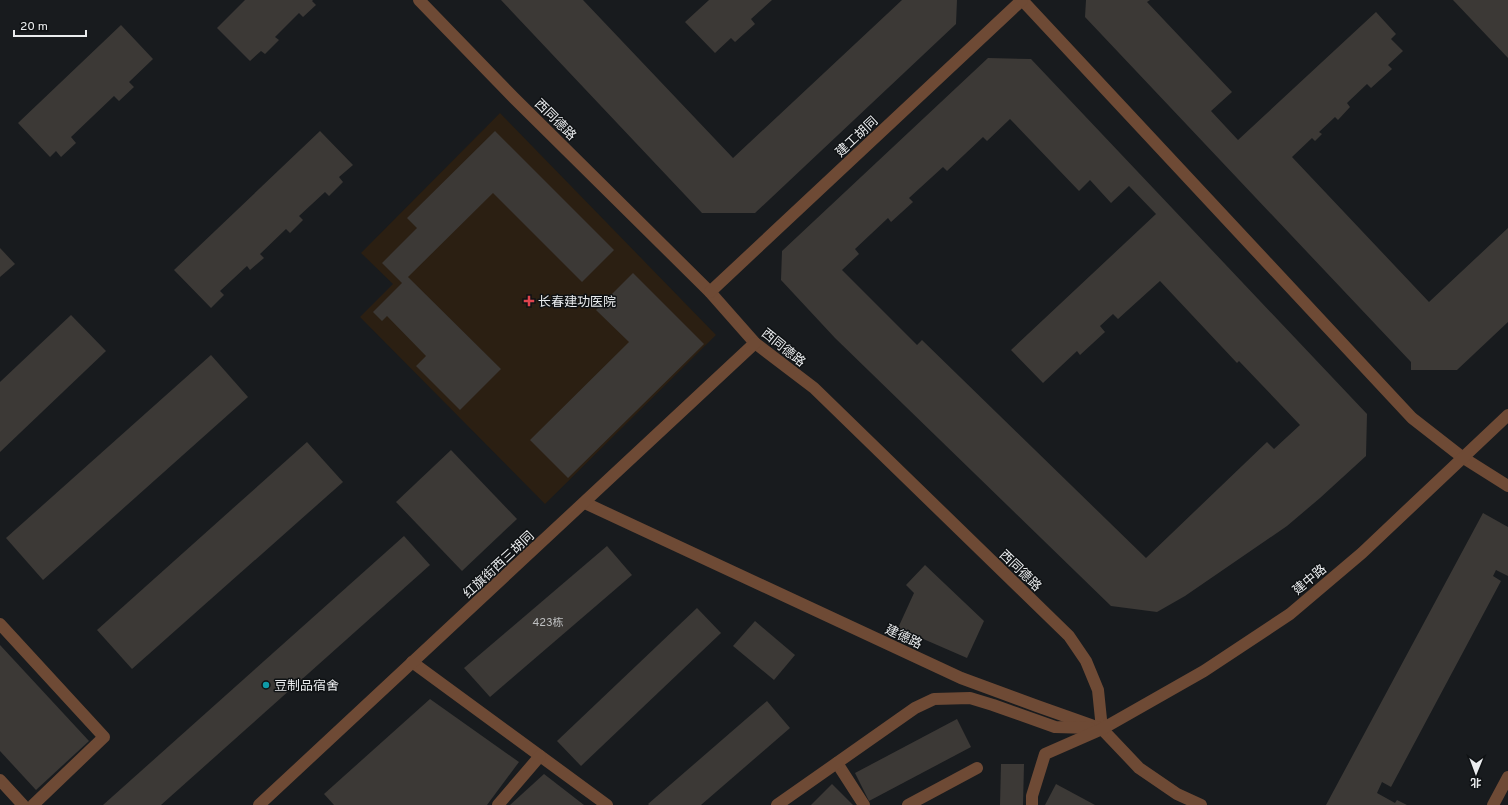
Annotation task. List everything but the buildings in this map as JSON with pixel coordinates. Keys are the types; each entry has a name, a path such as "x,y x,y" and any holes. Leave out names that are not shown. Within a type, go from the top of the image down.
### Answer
{"street":[{"name":"西同德路","path":"419,0 514,98 710,292 755,343 814,388 1069,636 1086,661 1098,690 1102,729"},
{"name":"建工胡同","path":"710,292 1022,0"},
{"path":"1022,0 1412,418 1462,457 1508,486"},
{"name":"红旗街西三胡同","path":"258,805 585,503 755,343"},
{"name":"建中路","path":"1032,805 1032,796 1044,754 1102,729 1204,671 1290,614 1362,553 1508,415"},
{"name":"建德路","path":"585,503 961,678 1102,729 1139,768 1177,794 1201,805"},
{"path":"0,624 104,737 32,805"},
{"path":"412,662 607,805"},
{"path":"777,805 915,708 934,699 970,698 1054,728 1102,729"},
{"path":"498,805 540,756"},
{"path":"837,763 864,805"},
{"path":"908,805 977,768"},
{"path":"1493,805 1508,777"},
{"path":"0,780 23,805"}],"shaded area":[{"name":"长春建功医院","path":"500,113 716,335 545,504 360,317 393,284 361,253"}],"place":[{"name":"长春建功医院","path":"529,301"},
{"name":"豆制品宿舍","path":"266,685"}]}
